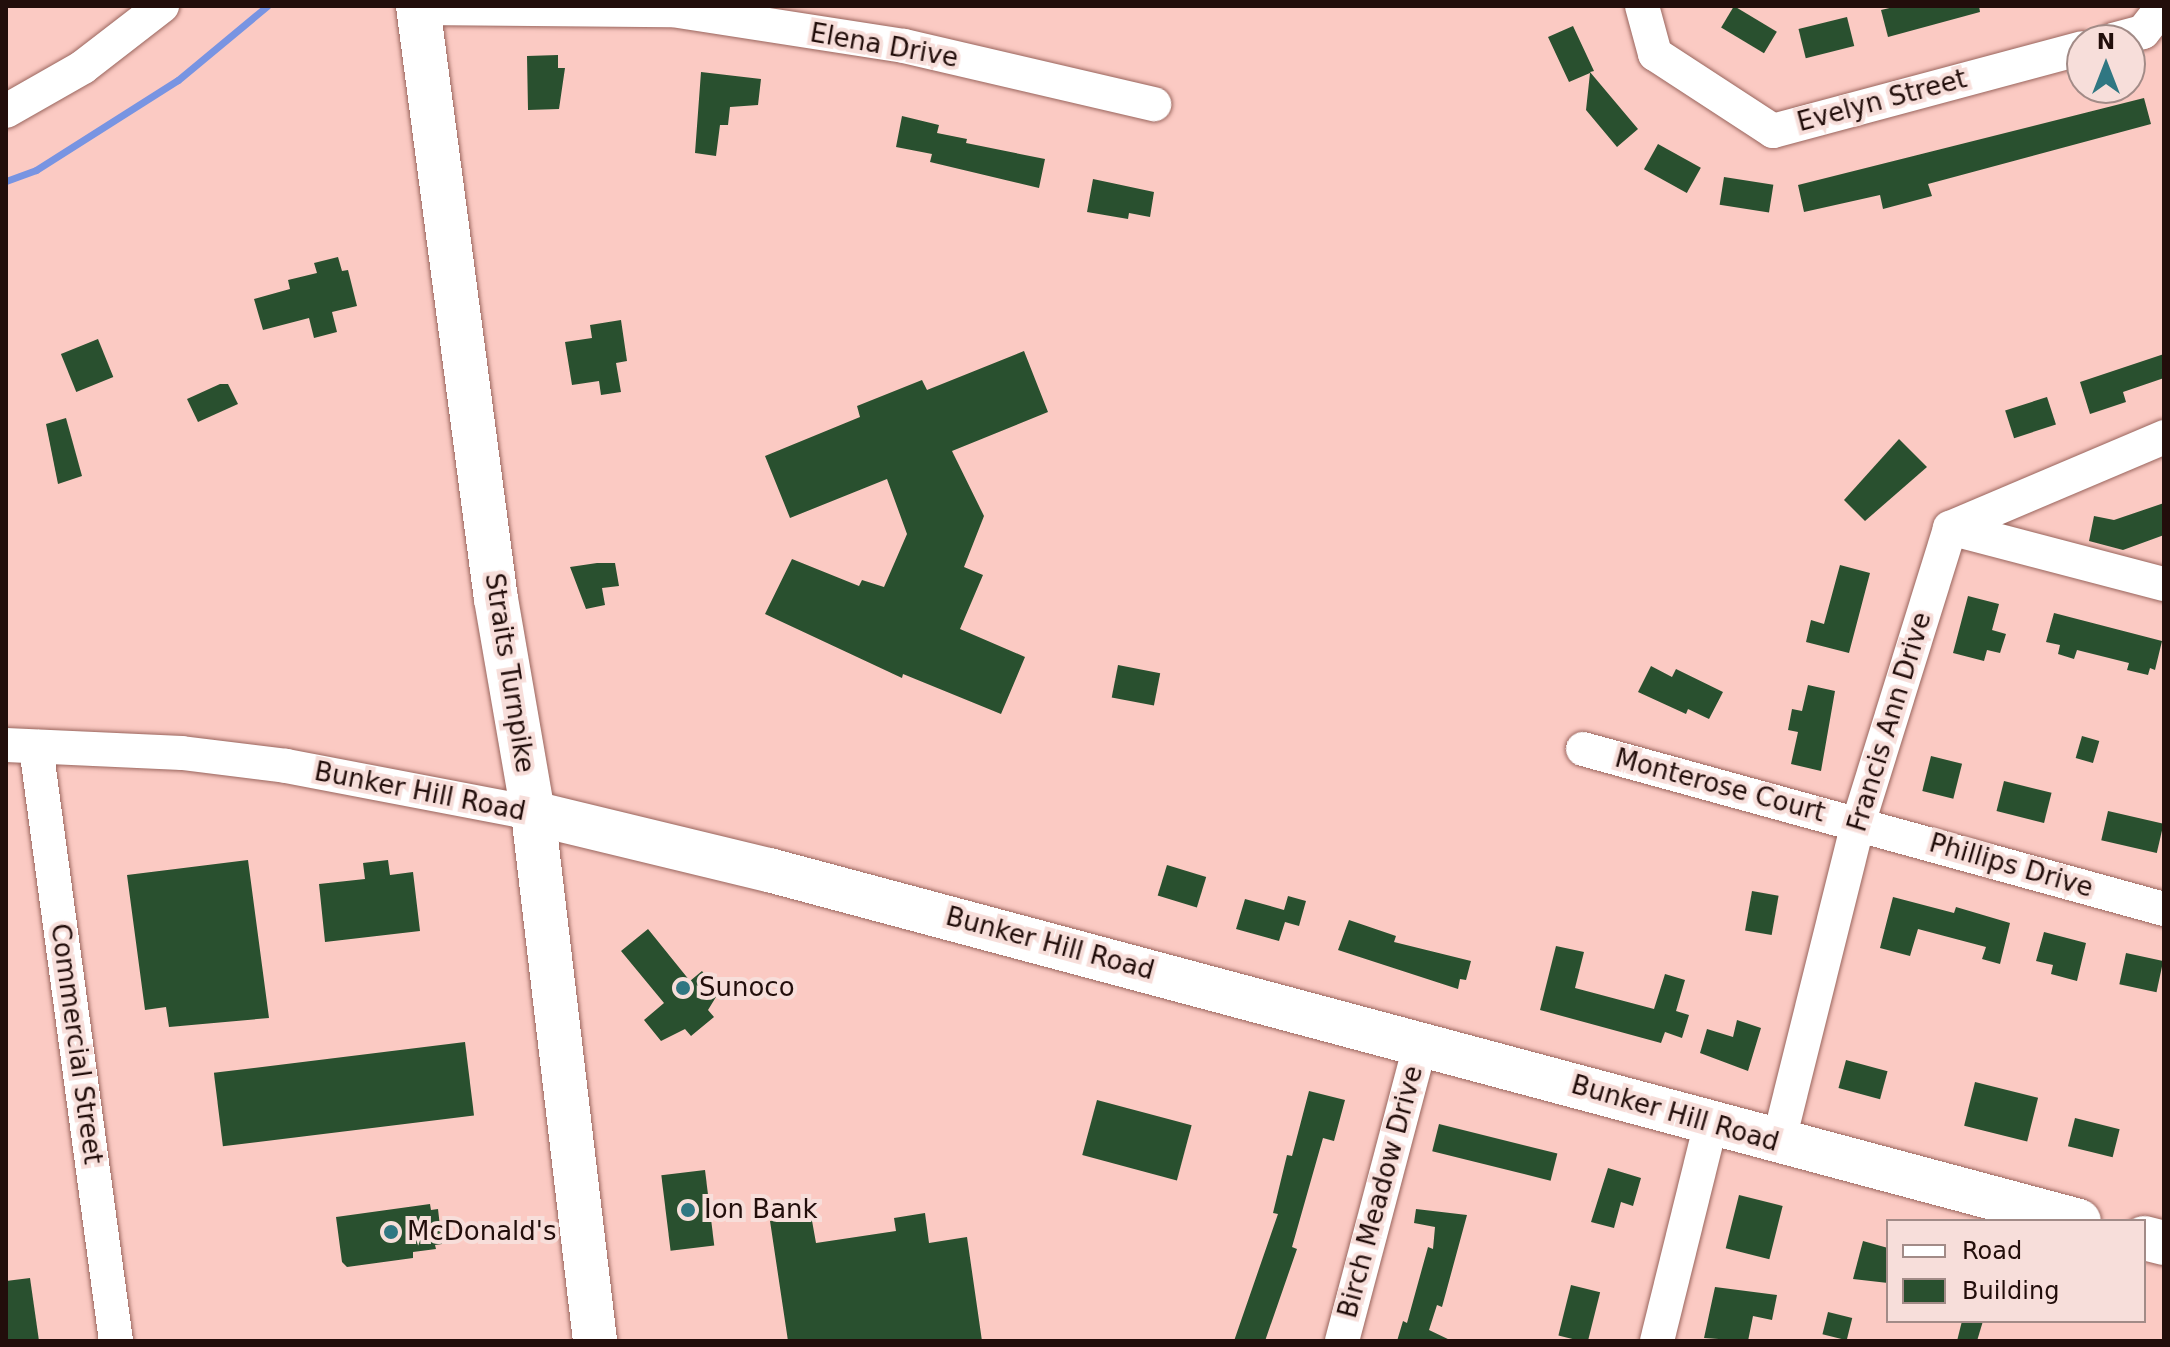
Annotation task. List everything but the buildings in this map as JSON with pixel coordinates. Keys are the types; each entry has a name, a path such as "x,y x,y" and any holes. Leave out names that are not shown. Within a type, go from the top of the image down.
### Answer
{"main road":[{"name":"Straits Turnpike","path":"418,7 496,599 533,813 595,1341"},
{"name":"Bunker Hill Road","path":"533,813 769,870 1421,1043 1711,1122 1778,1144 2071,1219"}],"street":[{"path":"6,111 83,67 162,6"},
{"name":"Evelyn Street","path":"1642,6 1655,54 1773,131 2066,52"},
{"path":"2146,28 2163,6"},
{"name":"Elena Drive","path":"418,7 672,10 904,46 1154,104"},
{"path":"1950,528 2164,437"},
{"path":"1950,528 2164,584"},
{"name":"Francis Ann Drive","path":"1778,1144 1858,824 1950,528"},
{"name":"Bunker Hill Road","path":"21,746 182,753 286,766 533,813"},
{"name":"Commercial Street","path":"21,746 116,1341"},
{"name":"Monterose Court","path":"1583,749 1858,824"},
{"name":"Phillips Drive","path":"1858,824 2164,909"},
{"name":"Birch Meadow Drive","path":"1342,1341 1421,1043"},
{"path":"1657,1341 1711,1122"}],"waterway":[{"path":"6,181 36,170 178,80 267,6"}],"place":[{"name":"Sunoco","path":"683,988"},
{"name":"Ion Bank","path":"688,1210"},
{"name":"McDonald's","path":"391,1232"}]}
